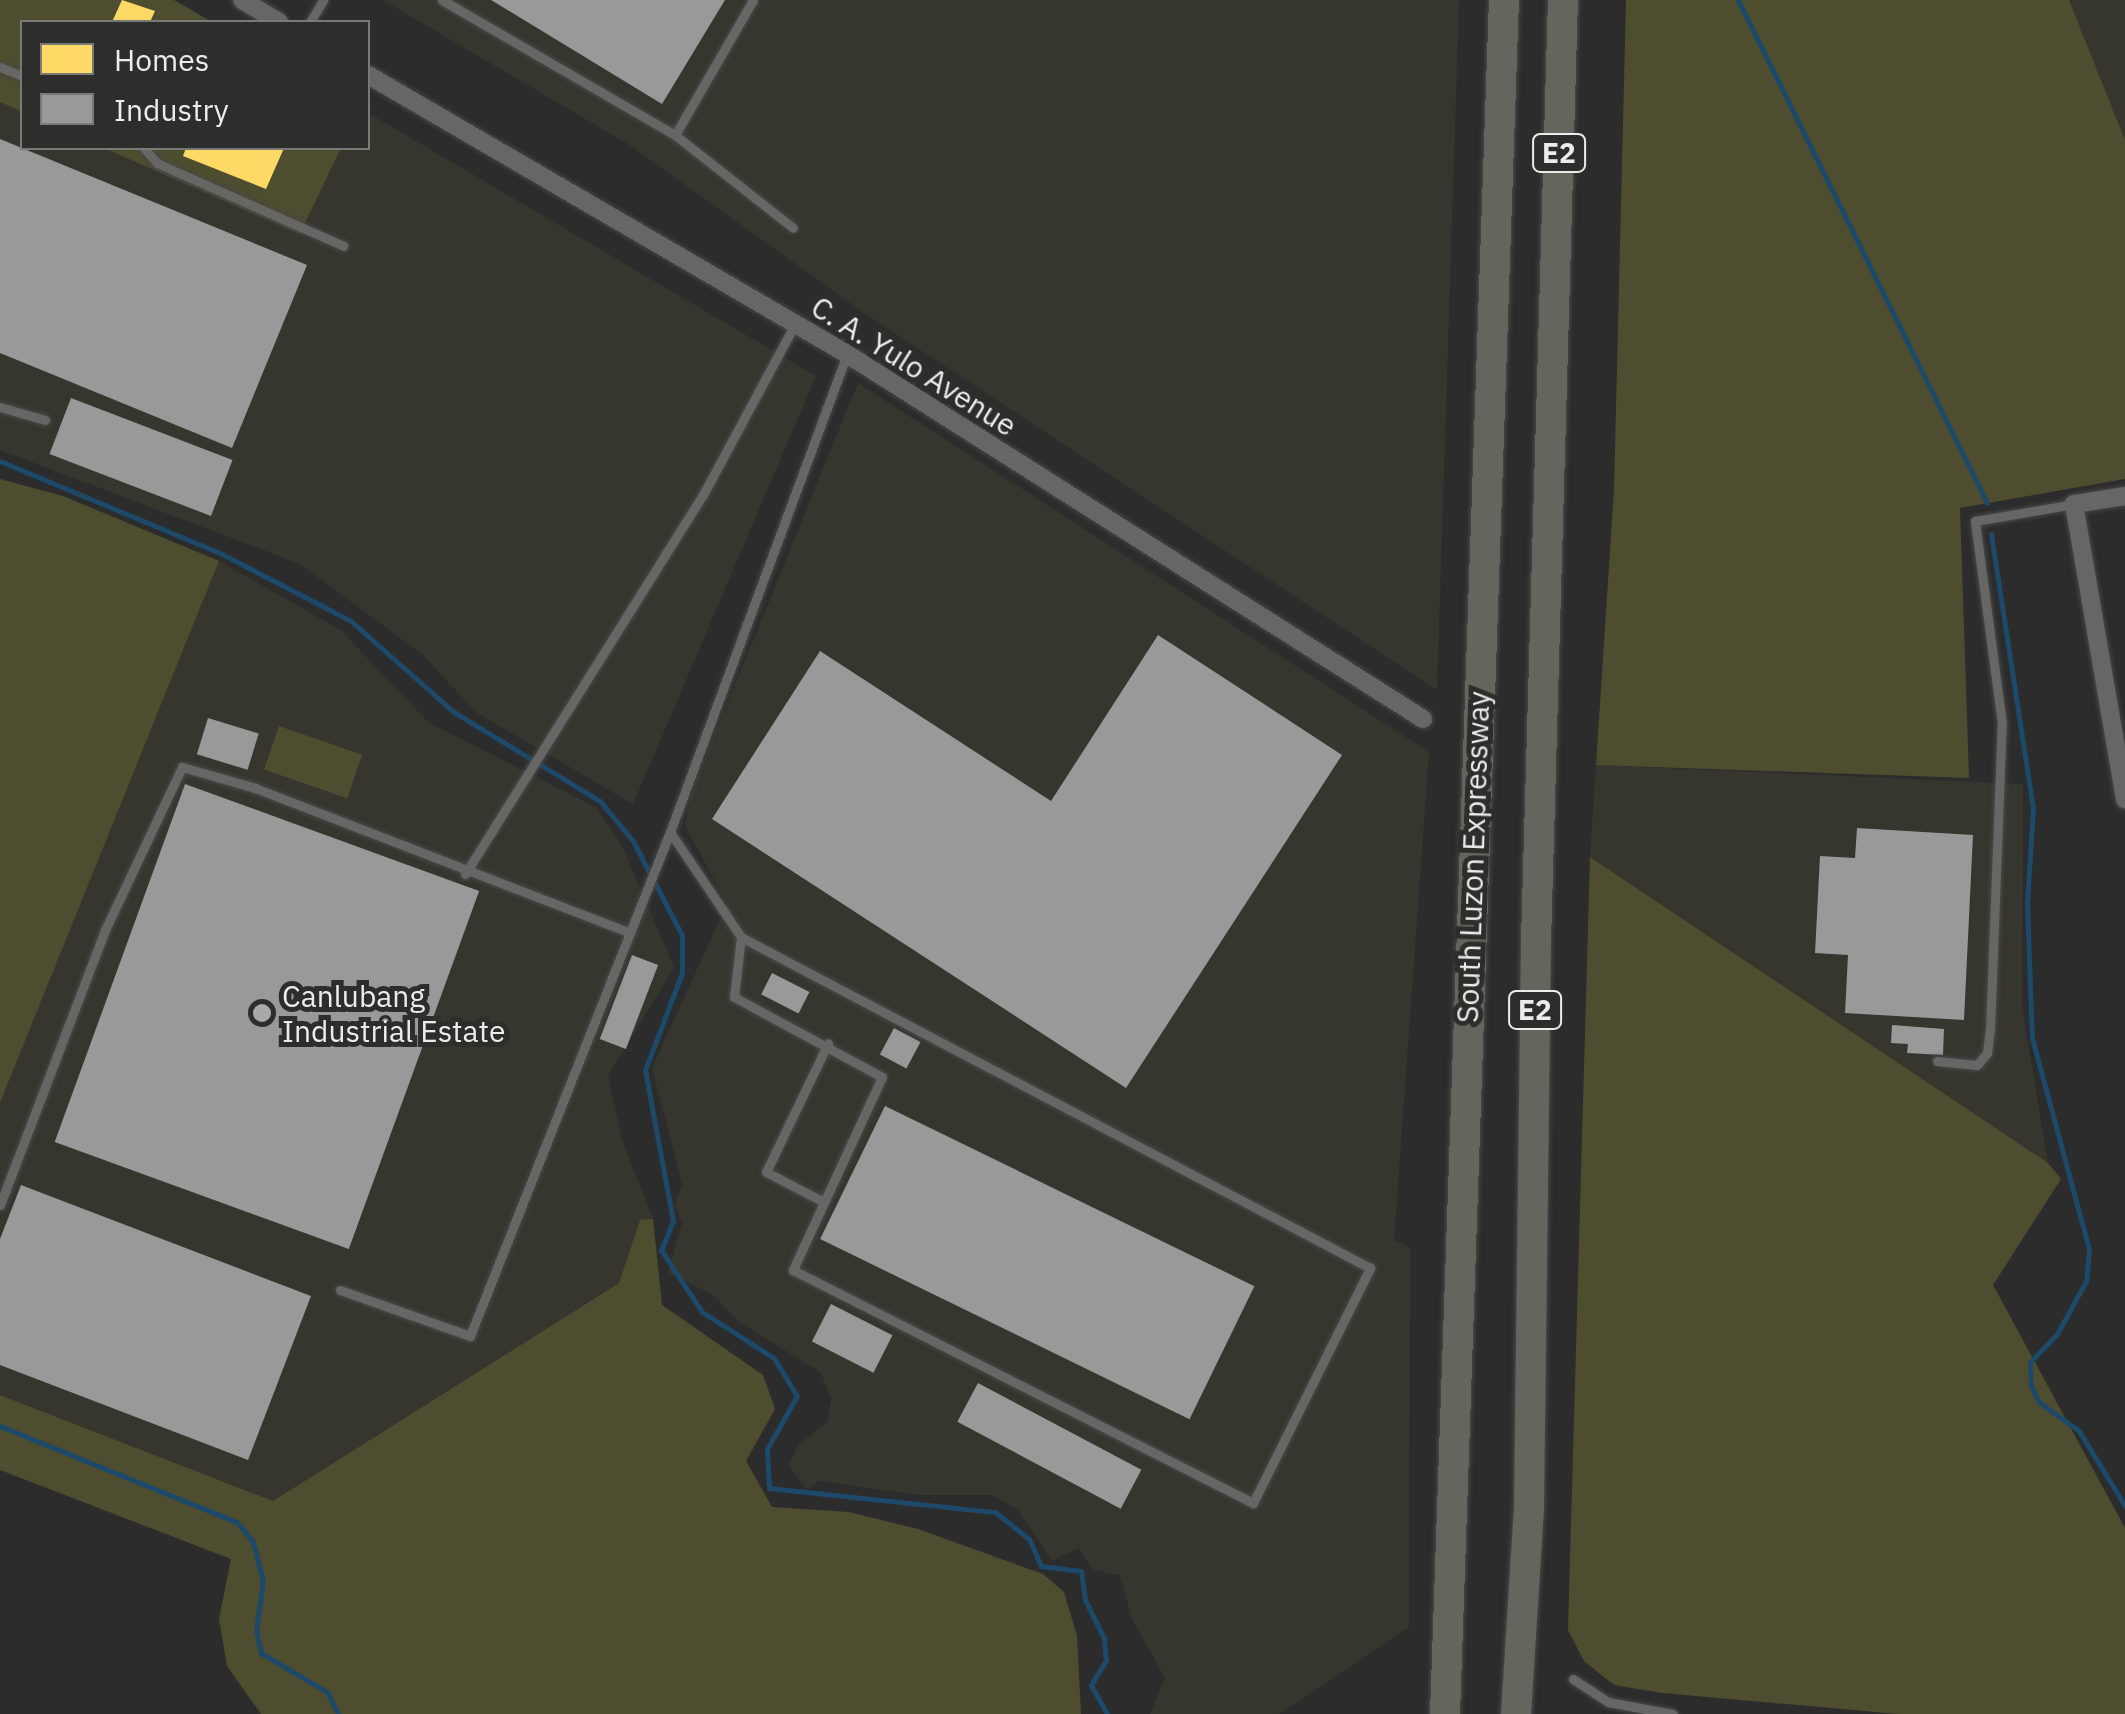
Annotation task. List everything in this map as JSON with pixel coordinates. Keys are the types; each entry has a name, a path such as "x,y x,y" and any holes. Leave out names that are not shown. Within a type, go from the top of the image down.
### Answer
{"highway":[{"name":"South Luzon Expressway","path":"1445,1714 1504,0"},
{"name":"E2","path":"1516,1714 1529,1505 1536,940 1563,0"}],"street":[{"path":"242,0 276,20"},
{"name":"C. A. Yulo Avenue","path":"370,76 847,354 1423,718"},
{"path":"2125,496 2074,504 2125,800"}],"lane":[{"path":"442,0 675,134 793,228"},
{"path":"675,134 753,0"},
{"path":"146,150 157,163 343,246"},
{"path":"466,874 704,493 796,324"},
{"path":"340,1290 470,1336 670,832 847,354"},
{"path":"0,407 45,420"},
{"path":"1937,1062 1976,1065 1987,1054 1990,1030 2002,724 1975,521 2074,504"},
{"path":"0,1205 105,930 177,770 192,766 255,788 466,874 630,933"},
{"path":"670,832 741,938 1370,1268 1253,1503 792,1270 882,1077 828,1043 734,997 741,938"},
{"path":"822,1201 766,1172 828,1043"},
{"path":"1573,1679 1608,1702 1672,1714"}],"shaded area":[{"path":"0,0 174,0 209,20 20,20 20,111 0,102"},
{"path":"383,0 1459,0 1437,690 864,313 628,144"},
{"path":"1626,0 2069,0 2125,140 2125,479 1960,508 1969,778 1596,765 1614,490"},
{"path":"2069,0 2125,0 2125,140"},
{"path":"0,102 20,111 20,150 109,150 300,234 340,150 370,150 370,114 816,376 633,804 477,713 423,655 300,564 0,450"},
{"path":"109,150 340,150 300,234"},
{"path":"858,383 1429,752 1394,1240 1410,1248 1409,1627 1279,1714 1150,1714 1165,1678 1132,1619 1120,1575 1093,1570 1079,1548 1052,1560 1018,1510 993,1495 920,1495 819,1481 807,1490 788,1465 799,1444 828,1422 831,1399 821,1373 738,1321 712,1294 668,1273 682,1223 675,1206 682,1184 652,1068 727,904 685,826 693,788"},
{"path":"0,479 63,496 219,561 0,1103"},
{"path":"219,561 342,631 429,723 596,807 622,846 674,967 608,1076 622,1140 653,1219 640,1221 619,1283 273,1501 0,1395 0,1103"},
{"path":"279,726 362,755 347,798 264,769"},
{"path":"1596,765 2023,784 2022,1006 2048,1163 1590,857"},
{"path":"1590,857 2048,1163 2061,1179 1993,1285 2125,1528 2125,1714 1898,1714 1662,1693 1614,1685 1584,1661 1568,1630"},
{"path":"653,1219 662,1305 763,1375 775,1409 746,1461 772,1507 849,1512 918,1529 1043,1574 1064,1592 1077,1636 1081,1714 261,1714 227,1666 219,1619 231,1559 0,1470 0,1395 273,1501 619,1283 640,1220"}],"building: Homes":[{"path":"122,0 155,11 151,20 113,20"},
{"path":"185,150 283,150 266,189 183,156"}],"building: Industry":[{"path":"491,0 725,0 662,104"},
{"path":"0,139 307,265 232,448 0,353"},
{"path":"71,398 233,460 211,516 49,454"},
{"path":"1158,635 1342,755 1126,1088 712,819 820,651 1051,801"},
{"path":"208,718 259,733 248,770 197,754"},
{"name":"Canlubang Industrial Estate","path":"185,784 479,891 349,1249 55,1142"},
{"path":"1857,828 1973,835 1964,1020 1845,1013 1848,955 1815,953 1820,856 1855,858"},
{"path":"632,955 658,965 626,1049 600,1039"},
{"path":"772,973 809,992 799,1013 761,994"},
{"path":"1892,1025 1944,1029 1943,1055 1907,1053 1908,1044 1891,1043"},
{"path":"894,1028 920,1042 906,1069 880,1054"},
{"path":"885,1106 1254,1286 1190,1419 820,1239"},
{"path":"21,1185 311,1296 248,1460 0,1365 0,1239"},
{"path":"831,1304 892,1335 873,1373 812,1341"},
{"path":"978,1383 1141,1470 1121,1509 957,1422"}],"waterway":[{"path":"1738,0 1987,503"},
{"path":"0,461 222,554 351,621 454,712 600,801 633,841 682,935 682,973 645,1070 673,1221 661,1250 702,1312 774,1358 797,1396 767,1449 769,1488 995,1512 1029,1539 1041,1566 1081,1571 1085,1600 1104,1638 1106,1660 1091,1685 1107,1714"},
{"path":"1991,534 2033,808 2027,904 2032,1038 2089,1249 2086,1281 2057,1334 2030,1362 2031,1386 2039,1402 2079,1431 2125,1506"},
{"path":"0,1426 237,1522 253,1542 263,1581 256,1631 261,1653 327,1692 338,1714"}],"place":[{"name":"Canlubang Industrial Estate","path":"262,1013"}]}
